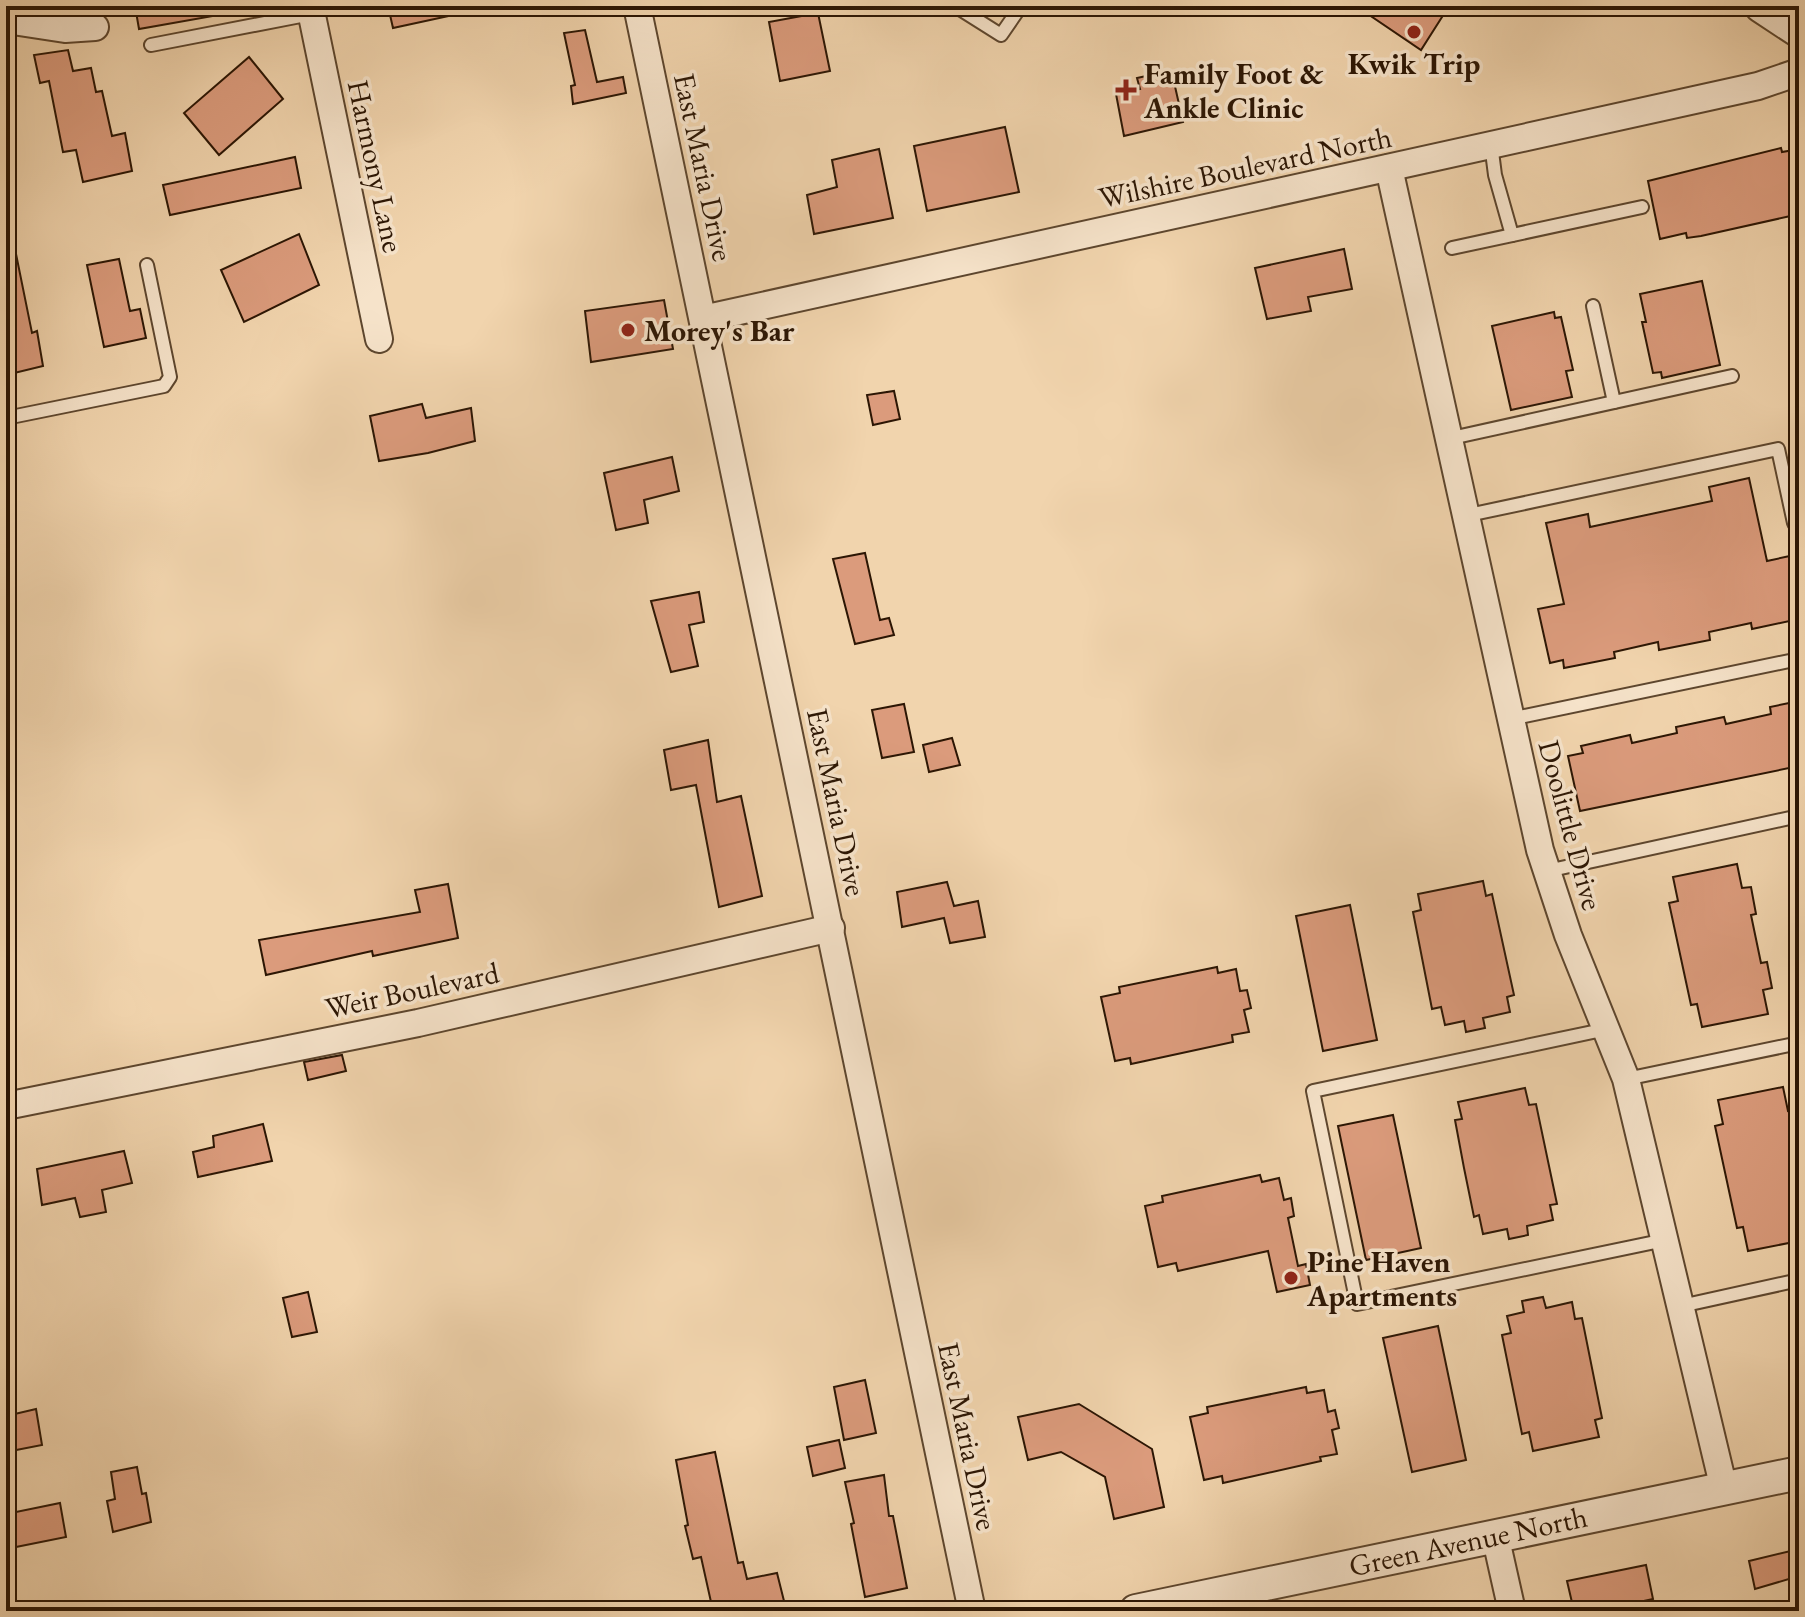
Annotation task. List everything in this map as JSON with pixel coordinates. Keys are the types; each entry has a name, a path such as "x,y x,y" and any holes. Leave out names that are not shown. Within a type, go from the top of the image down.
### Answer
{"street":[{"name":"East Maria Drive","path":"637,6 972,1611"},
{"path":"1761,6 1799,31"},
{"name":"Harmony Lane","path":"311,10 379,339"},
{"path":"6,20 65,29 95,27"},
{"name":"Wilshire Boulevard North","path":"703,319 1758,86 1799,72"},
{"name":"Doolittle Drive","path":"1389,168 1540,850 1568,935 1626,1079 1724,1489"},
{"name":"Weir Boulevard","path":"6,1106 418,1023 831,928"},
{"name":"Green Avenue North","path":"1136,1611 1799,1473"},
{"path":"1495,1535 1512,1611"}],"lane":[{"path":"955,6 1001,35 1021,6"},
{"path":"151,45 311,10"},
{"path":"1491,144 1495,175 1512,235"},
{"path":"1452,248 1642,207"},
{"path":"6,418 164,386 170,377 147,265"},
{"path":"1593,306 1614,402"},
{"path":"1447,439 1732,376"},
{"path":"1464,516 1778,449 1794,523"},
{"path":"1510,719 1799,659"},
{"path":"1547,871 1799,816"},
{"path":"1607,1029 1313,1091 1357,1304 1665,1240"},
{"path":"1626,1079 1799,1043"},
{"path":"1681,1306 1799,1280"}],"building":[{"path":"135,6 212,6 213,16 139,29"},
{"path":"388,6 457,6 458,14 393,28"},
{"name":"Kwik Trip","path":"1356,6 1449,6 1421,50"},
{"path":"818,13 830,71 780,81 769,22"},
{"path":"585,30 597,82 623,77 626,93 573,104 571,86 575,85 564,33"},
{"path":"68,50 73,71 91,68 96,92 102,91 112,136 125,133 132,171 83,182 76,150 63,152 49,81 40,83 34,55"},
{"path":"249,57 283,99 219,155 184,113"},
{"path":"1160,73 1162,84 1174,82 1183,122 1124,136 1116,94 1140,89 1137,78"},
{"path":"1005,127 1019,192 927,211 914,146"},
{"path":"1781,148 1782,152 1799,149 1799,208 1793,209 1795,215 1701,236 1687,238 1686,233 1660,239 1648,181"},
{"path":"879,149 893,218 814,234 807,195 837,187 832,160"},
{"path":"295,157 301,188 170,215 163,185"},
{"path":"299,234 319,285 244,322 221,270"},
{"path":"15,249 32,333 37,331 43,366 6,375 6,250"},
{"path":"1344,249 1352,289 1308,297 1311,311 1267,319 1255,268"},
{"path":"119,259 130,311 140,309 146,338 104,347 87,265"},
{"path":"1702,281 1720,365 1662,378 1661,372 1653,373 1642,322 1646,322 1640,294"},
{"name":"Morey's Bar","path":"664,300 673,349 591,362 585,311"},
{"path":"1554,312 1555,318 1561,317 1573,370 1566,371 1572,397 1511,410 1492,326"},
{"path":"894,391 900,419 873,425 867,395"},
{"path":"422,404 426,418 471,408 475,441 379,461 370,416"},
{"path":"672,457 679,491 644,500 648,523 616,530 604,473"},
{"path":"1749,478 1767,561 1799,554 1799,619 1752,629 1751,623 1709,632 1710,640 1659,650 1658,642 1614,652 1615,658 1564,668 1563,660 1550,663 1538,609 1564,604 1546,523 1588,514 1590,527 1712,501 1709,487"},
{"path":"865,553 880,620 889,618 894,635 855,644 833,559"},
{"path":"699,592 704,622 689,625 698,666 671,672 651,601"},
{"path":"1799,701 1799,766 1580,811 1568,756 1583,753 1581,746 1630,735 1632,743 1677,733 1676,727 1724,717 1726,724 1771,714 1770,707"},
{"path":"904,704 914,752 882,758 872,710"},
{"path":"952,738 960,765 929,772 923,745"},
{"path":"708,740 717,802 741,796 762,896 719,907 696,785 671,790 664,750"},
{"path":"1737,864 1742,888 1751,887 1756,914 1751,915 1761,963 1767,962 1772,988 1763,990 1768,1014 1702,1027 1697,1004 1691,1005 1669,903 1678,901 1673,877"},
{"path":"1483,881 1486,896 1492,894 1514,995 1507,997 1510,1012 1483,1018 1485,1028 1466,1032 1464,1021 1445,1025 1441,1007 1432,1009 1413,912 1421,910 1418,894"},
{"path":"947,882 954,906 978,901 985,937 950,943 944,918 902,927 897,892"},
{"path":"448,884 458,938 373,956 372,951 266,975 259,940 420,912 415,890"},
{"path":"1350,905 1377,1040 1323,1051 1296,916"},
{"path":"1217,967 1218,973 1236,969 1240,991 1247,990 1251,1008 1244,1010 1249,1032 1232,1035 1233,1042 1131,1064 1130,1058 1115,1061 1101,997 1120,993 1119,987"},
{"path":"342,1055 346,1071 308,1080 304,1062"},
{"path":"1783,1087 1788,1111 1797,1109 1799,1120 1799,1241 1748,1251 1743,1227 1737,1228 1715,1126 1723,1124 1718,1100"},
{"path":"1525,1088 1529,1105 1536,1104 1557,1204 1550,1205 1553,1220 1527,1226 1528,1235 1509,1239 1507,1229 1483,1234 1479,1215 1474,1217 1464,1168 1455,1120 1462,1119 1458,1102"},
{"path":"1393,1115 1421,1248 1366,1260 1338,1126"},
{"path":"263,1124 272,1161 198,1177 193,1152 214,1147 213,1136"},
{"path":"124,1151 132,1183 102,1190 106,1212 80,1217 75,1198 42,1205 37,1169"},
{"path":"1260,1175 1262,1182 1279,1178 1284,1200 1291,1198 1294,1216 1288,1218 1298,1266 1306,1264 1310,1285 1277,1292 1268,1251 1178,1271 1176,1263 1158,1267 1145,1206 1163,1202 1162,1196"},
{"path":"308,1292 317,1332 292,1337 283,1298"},
{"path":"1543,1297 1546,1308 1572,1302 1575,1319 1582,1318 1602,1418 1595,1420 1599,1437 1533,1451 1529,1432 1522,1434 1502,1335 1511,1333 1507,1316 1524,1312 1522,1301"},
{"path":"1438,1326 1466,1460 1412,1472 1383,1338"},
{"path":"865,1380 876,1433 844,1440 834,1387"},
{"path":"1306,1387 1307,1393 1324,1390 1328,1412 1335,1410 1339,1428 1332,1430 1337,1454 1320,1457 1321,1461 1223,1483 1222,1476 1204,1480 1190,1417 1208,1413 1207,1407"},
{"path":"1079,1404 1152,1449 1164,1507 1114,1519 1105,1477 1061,1452 1028,1460 1018,1417"},
{"path":"36,1409 42,1445 6,1452 6,1416"},
{"path":"839,1440 845,1468 813,1476 807,1447"},
{"path":"715,1452 738,1563 743,1562 747,1579 777,1573 785,1605 759,1611 713,1611 701,1557 693,1559 676,1460"},
{"path":"137,1467 151,1522 113,1532 107,1501 115,1499 111,1472"},
{"path":"884,1475 889,1516 893,1516 907,1588 865,1597 845,1482"},
{"path":"60,1503 66,1537 6,1549 6,1514"},
{"path":"1799,1549 1799,1576 1755,1589 1749,1561"},
{"path":"1646,1565 1653,1599 1597,1611 1574,1611 1567,1581"}],"place":[{"name":"Kwik Trip","path":"1414,32"},
{"name":"Family Foot & Ankle Clinic","path":"1126,90"},
{"name":"Morey's Bar","path":"628,330"},
{"name":"Pine Haven Apartments","path":"1291,1278"}]}
